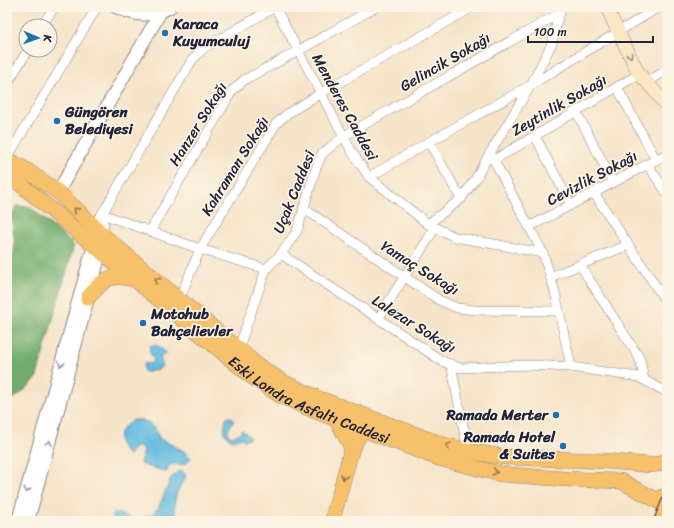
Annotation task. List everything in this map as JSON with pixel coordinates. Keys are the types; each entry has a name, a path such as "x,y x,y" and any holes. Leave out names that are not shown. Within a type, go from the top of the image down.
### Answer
{"main road":[{"path":"608,7 612,20 643,78 667,106"},
{"name":"Eski Londra Asfaltı Caddesi","path":"7,158 58,192 93,226 100,244 134,279 251,376 280,396 336,419 368,424 468,452 504,457 605,461 650,465 659,464 667,460"},
{"name":"Eski Londra Asfaltı Caddesi","path":"7,174 100,244 180,300 238,350 257,365 283,382 438,458 500,474 564,480 622,481 666,505"},
{"path":"88,298 98,286 107,279 115,276 123,276 134,279"},
{"path":"336,419 352,448"},
{"path":"332,521 352,448 368,424"},
{"path":"577,460 620,471 636,478 658,492 663,497 666,505 663,521"}],"street":[{"path":"47,18 54,7"},
{"path":"7,158 97,7"},
{"path":"116,7 141,15 165,10"},
{"path":"93,226 102,214 192,60 204,48 275,7"},
{"name":"Menderes Caddesi","path":"275,7 352,152 369,177 432,226 455,237 543,253"},
{"name":"Hanzer Sokağı","path":"150,231 232,91 244,80 376,7"},
{"name":"Kahraman Sokağı","path":"180,300 200,249 276,124 287,114 321,93 473,7"},
{"path":"369,177 531,85 658,7"},
{"path":"58,192 165,10"},
{"path":"378,319 404,277 432,226 461,199 492,156 552,43 560,10"},
{"name":"Gelincik Sokağı","path":"344,136 560,10"},
{"path":"7,84 23,58"},
{"name":"Zeytinlik Sokağı","path":"492,156 535,136 617,87 667,70"},
{"path":"617,87 656,160"},
{"path":"576,111 613,182"},
{"name":"Uçak Caddesi","path":"238,350 266,269 281,254 297,231 316,168 322,154 344,136"},
{"path":"535,136 571,205"},
{"path":"429,142 461,199"},
{"name":"Cevizlik Sokağı","path":"529,227 667,154"},
{"path":"492,156 543,253 559,311 571,367"},
{"path":"647,164 667,193"},
{"path":"594,192 667,303"},
{"name":"Yamaç Sokağı","path":"304,208 404,277 440,300 457,308 475,310 559,311"},
{"path":"102,214 200,249 266,269"},
{"path":"28,521 88,298 100,244 102,214"},
{"path":"18,521 100,244"},
{"path":"550,277 628,245"},
{"name":"Lalezar Sokağı","path":"281,254 442,361 460,368 527,365 571,367 638,377 667,392"},
{"path":"580,264 640,359 644,380"},
{"path":"451,364 468,452"}],"green space":[{"path":"17,206 30,207 74,245 36,379 18,396 7,401 7,283 9,283 15,244 11,216"}],"water":[{"path":"153,345 164,350 166,354 160,357 162,364 158,370 145,372 143,369 144,364 151,363 154,360 150,354 150,346"},
{"path":"226,418 233,418 233,423 229,428 228,435 232,437 242,430 249,436 249,439 244,440 243,438 239,438 233,440 224,433"},
{"path":"133,420 141,420 149,423 155,429 160,439 184,451 191,458 185,464 174,464 168,466 167,472 140,464 144,452 142,448 138,446 133,449 129,455 124,451 119,441 120,432"},
{"path":"182,471 186,475 178,490 174,504 178,521 167,521 166,517 160,514 152,521 115,521 112,515 117,513 135,520 152,515 159,507 171,478 177,472"}],"tram line":[{"path":"653,521 663,497 667,492"}],"place":[{"name":"Karaca Kuyumculuj","path":"165,33"},
{"name":"Güngören Belediyesi","path":"57,121"},
{"name":"Motohub Bahçelievler","path":"143,323"},
{"name":"Ramada Merter","path":"556,415"},
{"name":"Ramada Hotel & Suites","path":"563,446"}]}
